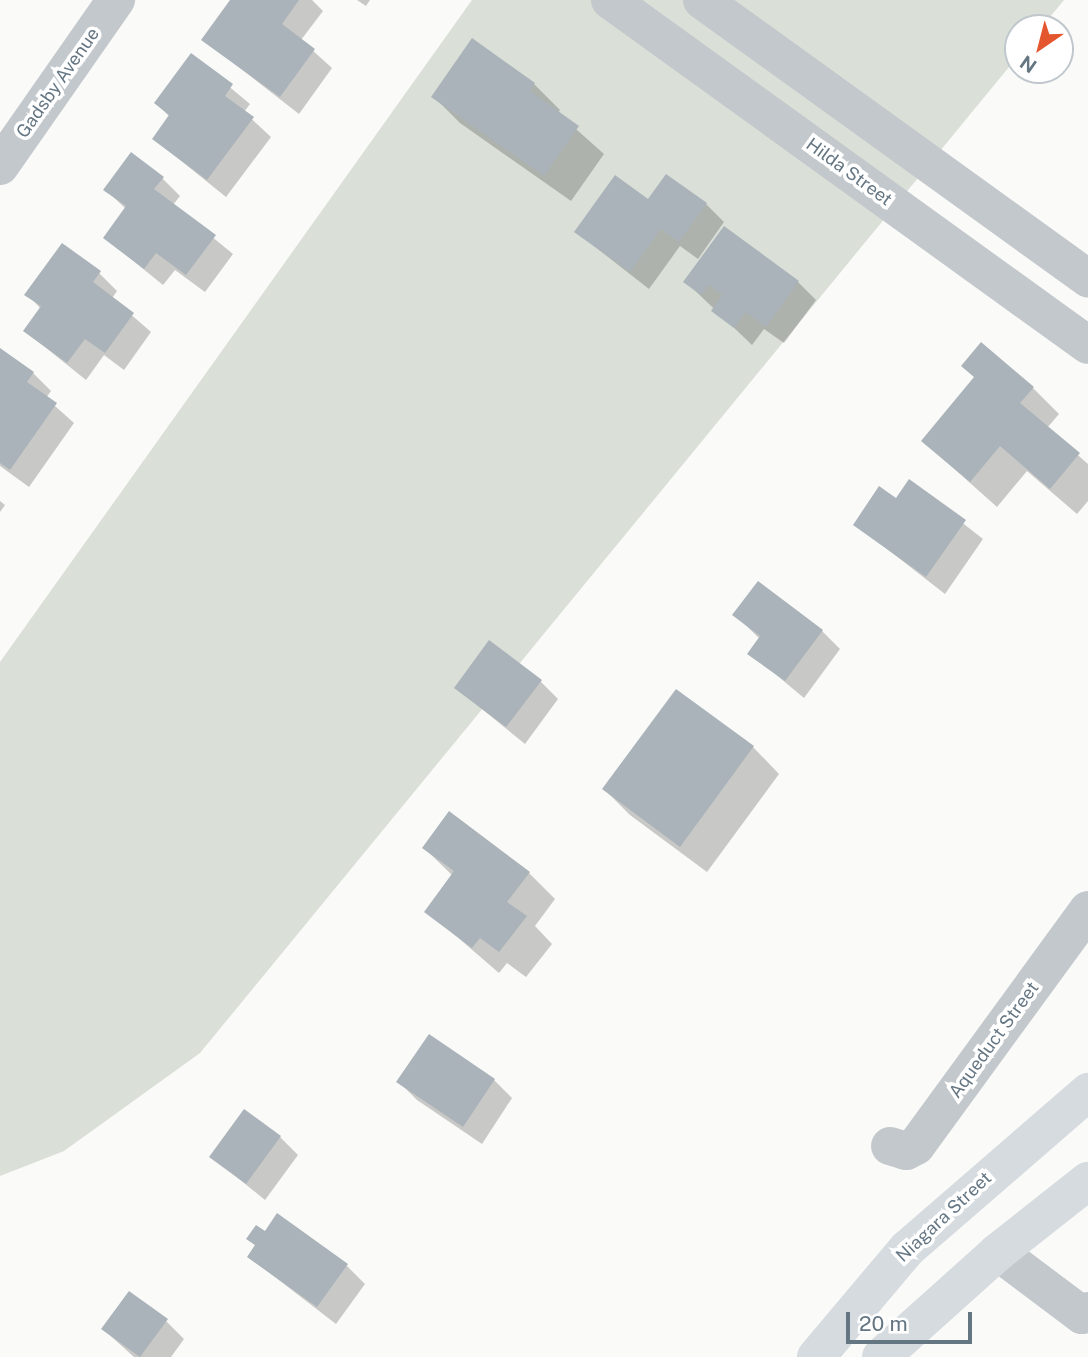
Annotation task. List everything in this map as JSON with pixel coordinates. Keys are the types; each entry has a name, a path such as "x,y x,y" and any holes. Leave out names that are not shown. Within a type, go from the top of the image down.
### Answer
{"main road":[{"name":"Niagara Street","path":"816,1357 907,1249 1088,1093"},
{"path":"881,1357 998,1252 1088,1181"}],"street":[{"name":"Gadsby Avenue","path":"0,166 116,0"},
{"name":"Hilda Street","path":"610,0 1088,345"},
{"path":"702,0 1088,278"},
{"name":"Aqueduct Street","path":"890,1146 912,1150 925,1135 1088,910"},
{"path":"998,1252 1086,1315"}],"shaded area":[{"path":"472,0 1064,0 1052,14 1004,14 1004,73 200,1053 64,1151 0,1176 0,662"}],"building":[{"path":"230,0 299,0 282,24 315,49 280,97 201,40"},
{"path":"472,38 535,83 530,91 579,126 544,176 431,97"},
{"path":"191,53 233,84 225,96 254,117 207,180 152,139 169,115 154,103"},
{"path":"131,152 164,177 154,189 216,235 186,275 156,253 144,269 103,238 126,206 103,190"},
{"path":"666,174 707,203 679,242 661,229 630,272 574,232 615,175 648,199"},
{"path":"724,226 799,281 766,327 746,312 734,328 711,311 722,295 709,285 701,295 683,282"},
{"path":"62,243 101,271 93,282 134,313 105,353 85,339 67,363 23,331 41,306 24,295"},
{"path":"981,342 1034,387 1020,403 1080,453 1050,489 1000,446 970,482 921,441 974,377 961,366"},
{"path":"0,348 34,372 27,382 57,403 10,470 0,463"},
{"path":"909,479 966,520 926,577 853,525 879,486 896,498"},
{"path":"758,581 823,630 785,681 747,654 760,636 732,615"},
{"path":"489,640 542,680 506,727 454,688"},
{"path":"676,689 754,746 680,847 602,789"},
{"path":"449,811 530,872 507,902 527,916 499,952 480,938 472,948 424,912 454,871 422,848"},
{"path":"429,1034 495,1079 463,1127 396,1082"},
{"path":"244,1109 281,1136 246,1184 209,1157"},
{"path":"277,1213 348,1264 317,1307 247,1257 255,1245 246,1239 256,1225 265,1231"},
{"path":"129,1291 168,1319 140,1357 101,1329"}]}
